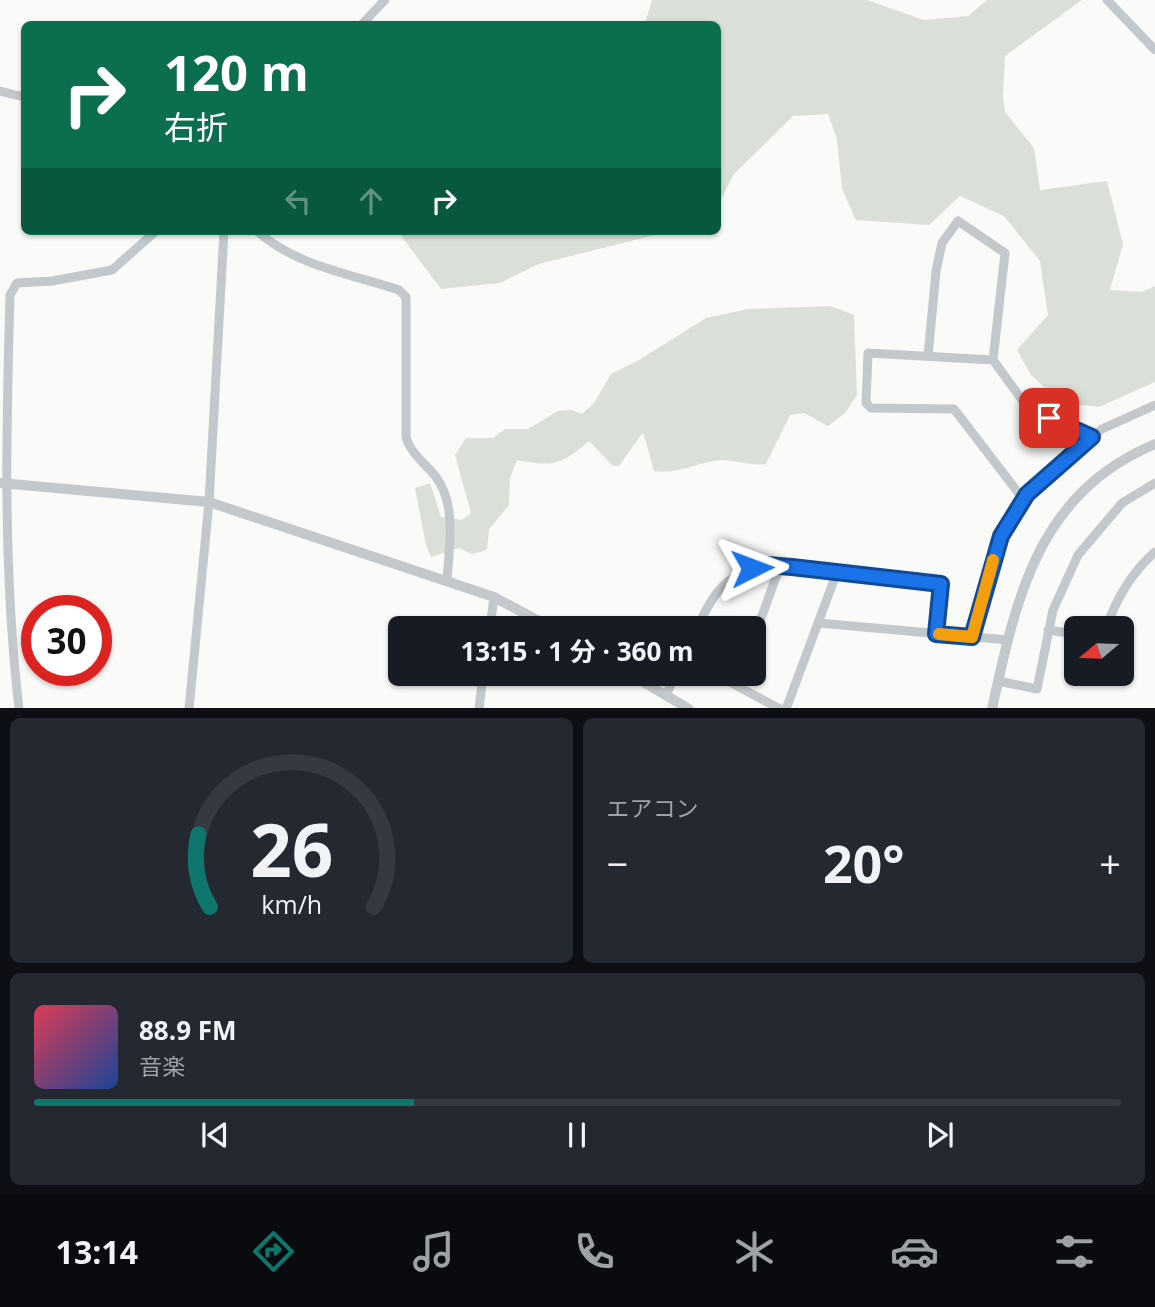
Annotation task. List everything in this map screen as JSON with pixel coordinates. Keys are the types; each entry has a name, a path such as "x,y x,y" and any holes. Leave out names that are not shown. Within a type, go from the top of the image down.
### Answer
{"street":[{"path":"365,21 385,0"},
{"path":"1107,0 1155,50"},
{"path":"0,91 21,96"},
{"path":"928,356 936,271 942,243 958,221 1005,253 993,360 1028,408 1092,437"},
{"path":"19,708 2,484 9,295 16,283 51,281 112,270 151,235"},
{"path":"189,708 209,502 225,235"},
{"path":"263,235 288,251 332,271 399,290 406,297 406,438 408,446 437,478 447,499 450,536 447,581"},
{"path":"993,360 868,353 866,403 871,408 954,409 1023,499"},
{"path":"972,637 1001,536 1023,499 1055,467 1101,429 1155,405"},
{"path":"992,708 1022,590 1042,544 1060,515 1112,468 1155,444"},
{"path":"998,681 1038,689 1053,610 1078,555 1122,503 1155,483"},
{"path":"2,484 209,502 494,597 530,616"},
{"path":"1110,616 1124,591 1155,552"},
{"path":"703,616 711,599 727,581 752,568 780,566 941,584 936,634"},
{"path":"762,616 780,566"},
{"path":"786,708 837,572"},
{"path":"492,616 494,597"},
{"path":"819,623 1008,640"},
{"path":"1048,630 1064,632"},
{"path":"478,708 481,686"},
{"path":"651,686 687,708"},
{"path":"666,695 670,686"},
{"path":"739,686 778,708"}],"shaded area":[{"path":"652,0 867,0 924,20 968,16 987,0 1082,0 1005,56 1005,112 1034,148 1040,190 1107,181 1123,244 1110,290 1141,292 1155,286 1155,382 1099,407 1060,402 1031,375 1017,350 1048,315 1040,261 1004,216 960,196 929,225 856,220 842,189 837,139 828,114 793,116 734,174 721,199 721,21 646,21"},
{"path":"400,235 655,235 539,264 500,283 441,289"},
{"path":"830,306 854,315 857,395 845,413 828,426 804,413 790,415 766,464 721,460 679,470 654,471 643,432 619,466 613,466 589,441 571,455 556,462 517,460 510,478 509,505 489,529 487,550 472,554 459,548 431,557 426,545 415,488 430,483 441,517 462,520 471,513 455,455 466,438 493,438 505,429 528,429 558,411 571,410 582,414 594,403 611,374 639,360 706,318 748,309"}],"slow traffic":[{"path":"939,634 972,637 993,560"}],"route":[{"path":"752,568 767,565 792,567 941,584 936,634 972,637 1001,536 1027,494 1092,437 1049,418"}]}
